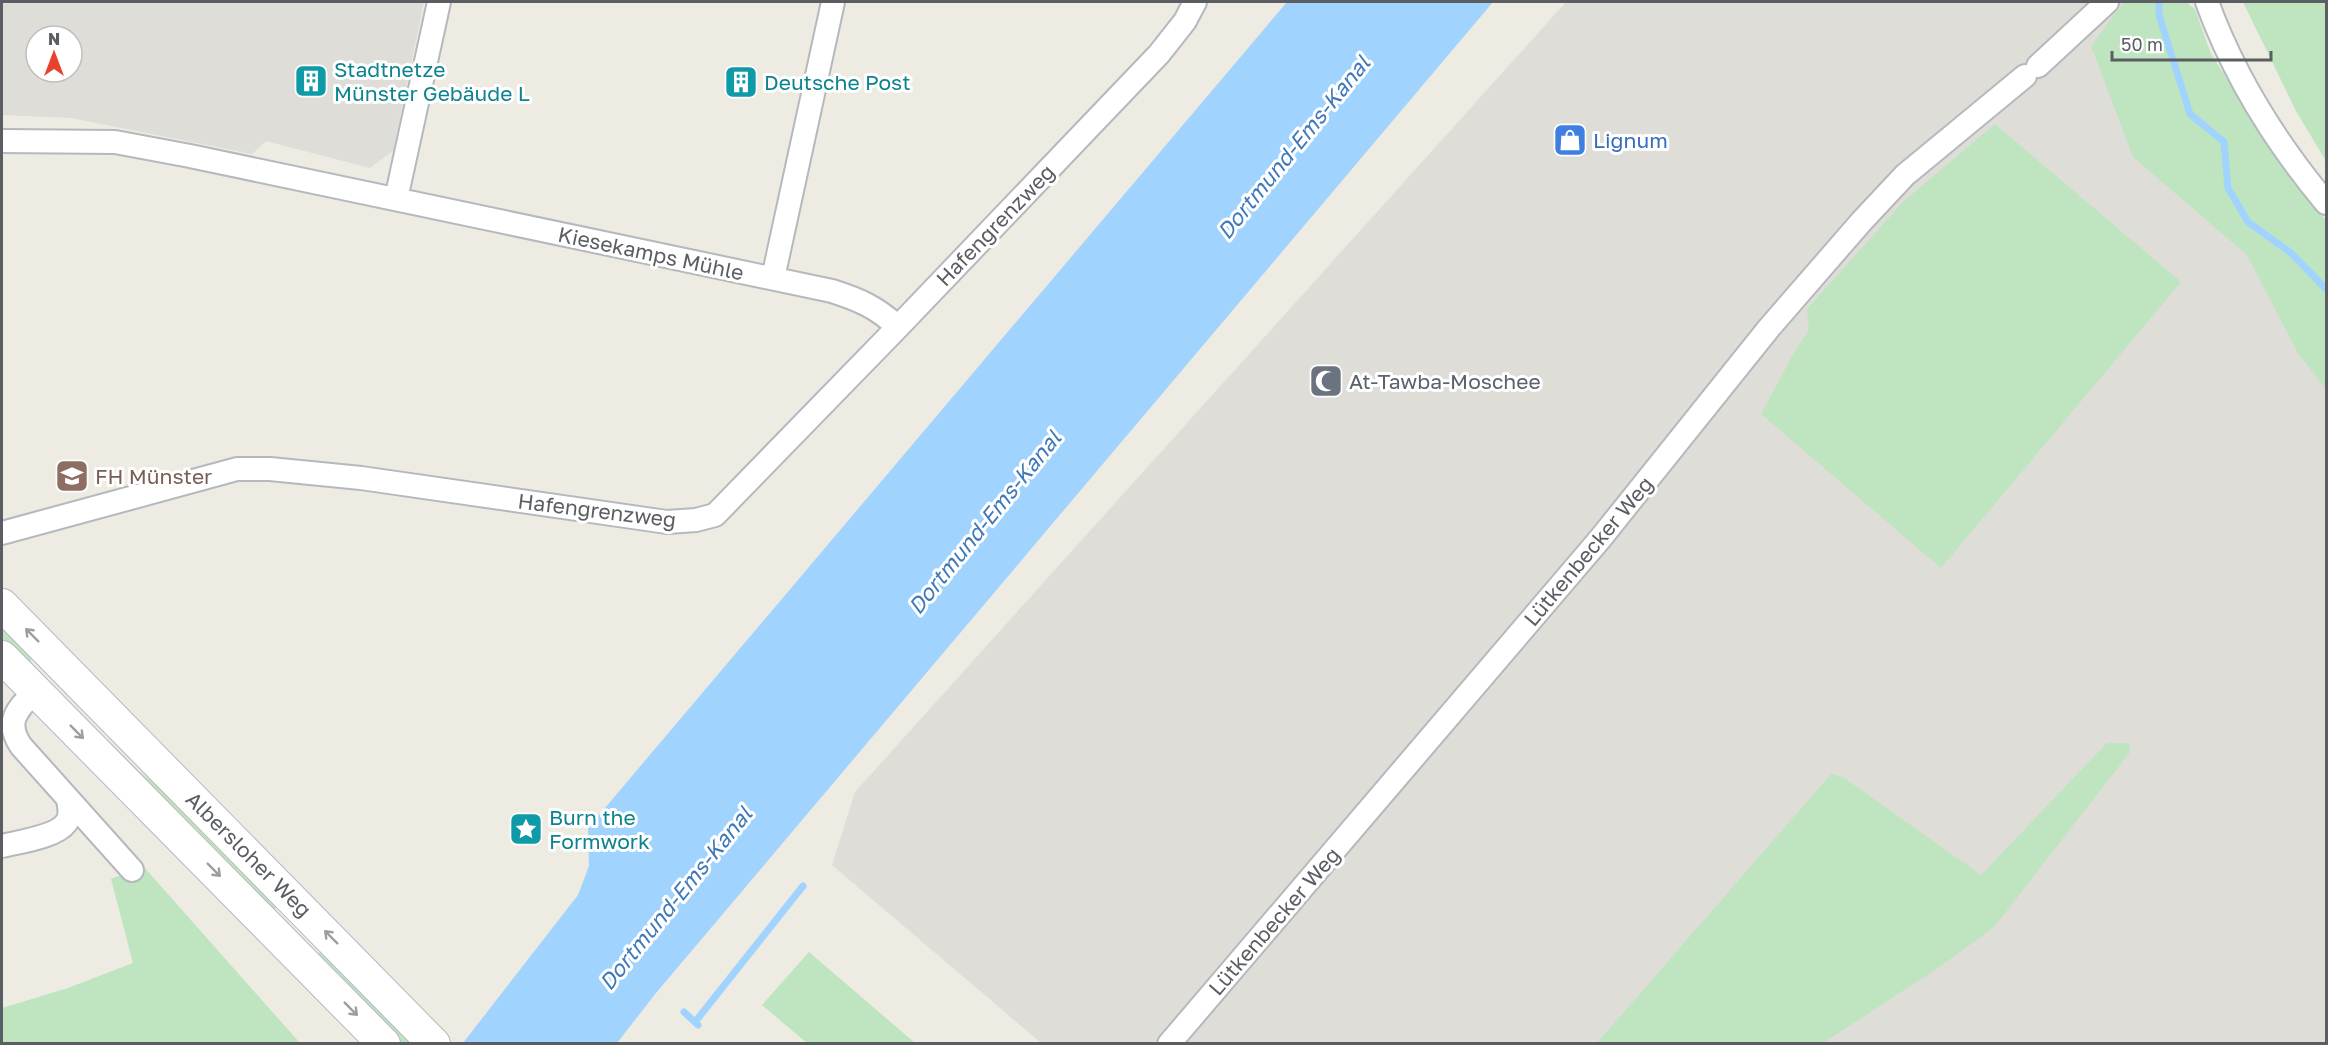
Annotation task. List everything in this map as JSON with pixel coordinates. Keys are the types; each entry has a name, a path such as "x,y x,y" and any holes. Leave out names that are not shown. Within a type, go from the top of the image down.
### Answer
{"main road":[{"name":"Albersloher Weg","path":"2,605 434,1043"},
{"name":"Albersloher Weg","path":"2,657 384,1044"},
{"path":"36,690 62,665"}],"street":[{"path":"396,199 439,2"},
{"path":"773,278 833,2"},
{"name":"Hafengrenzweg","path":"2,533 237,469 270,469 361,478 667,522 696,520 715,515 1159,54 1185,21 1195,2"},
{"name":"Lütkenbecker Weg","path":"1169,1044 1600,539 1769,328 1861,222 1905,175 2032,71 2106,2"},
{"path":"2207,2 2216,27 2248,92 2273,134 2301,174 2326,203"},
{"name":"Kiesekamps Mühle","path":"2,141 115,142 396,199 832,291 860,300 880,311 898,327"},
{"path":"36,690 21,706 13,721 14,735 132,870"},
{"path":"2,846 54,832 66,823 70,812 68,799"}],"shaded area":[{"path":"2,2 424,2 393,151 370,168 266,141 252,154 71,118 2,115"},
{"path":"1566,2 2168,2 2326,245 2326,1043 1041,1043 832,865 855,792"}],"green space":[{"path":"2124,2 2186,2 2195,9 2211,54 2293,183 2326,220 2326,389 2298,353 2247,255 2133,157 2091,46"},
{"path":"2243,2 2326,2 2326,161 2296,111"},
{"path":"1995,124 2181,282 1941,568 1761,414 1796,349 1809,330 1807,309 1904,201"},
{"path":"2,622 29,651 31,663 27,666 2,643"},
{"path":"107,739 140,772 197,815 281,900 272,913 102,744"},
{"path":"2107,743 2129,743 2130,752 1995,926 1941,966 1823,1043 1597,1043 1831,774 1843,777 1981,875"},
{"path":"143,866 300,1043 2,1044 2,1008 68,988 133,963 111,879"},
{"path":"325,945 419,1043 398,1043 315,958"},
{"path":"809,952 915,1043 807,1043 762,1005"}],"water":[{"name":"Dortmund-Ems-Kanal","path":"1287,2 1493,2 656,993 617,1043 463,1043 578,895 589,866 588,828"}],"waterway":[{"path":"2159,2 2159,15 2190,114 2224,142 2228,188 2248,222 2291,253 2326,289"},
{"path":"695,1022 803,886"},
{"path":"684,1012 698,1025"}],"place":[{"name":"Stadtnetze Münster Gebäude L","path":"311,81"},
{"name":"Deutsche Post","path":"741,82"},
{"name":"Lignum","path":"1570,140"},
{"name":"At-Tawba-Moschee","path":"1326,381"},
{"name":"FH Münster","path":"72,476"},
{"name":"Burn the Formwork","path":"526,829"}]}
